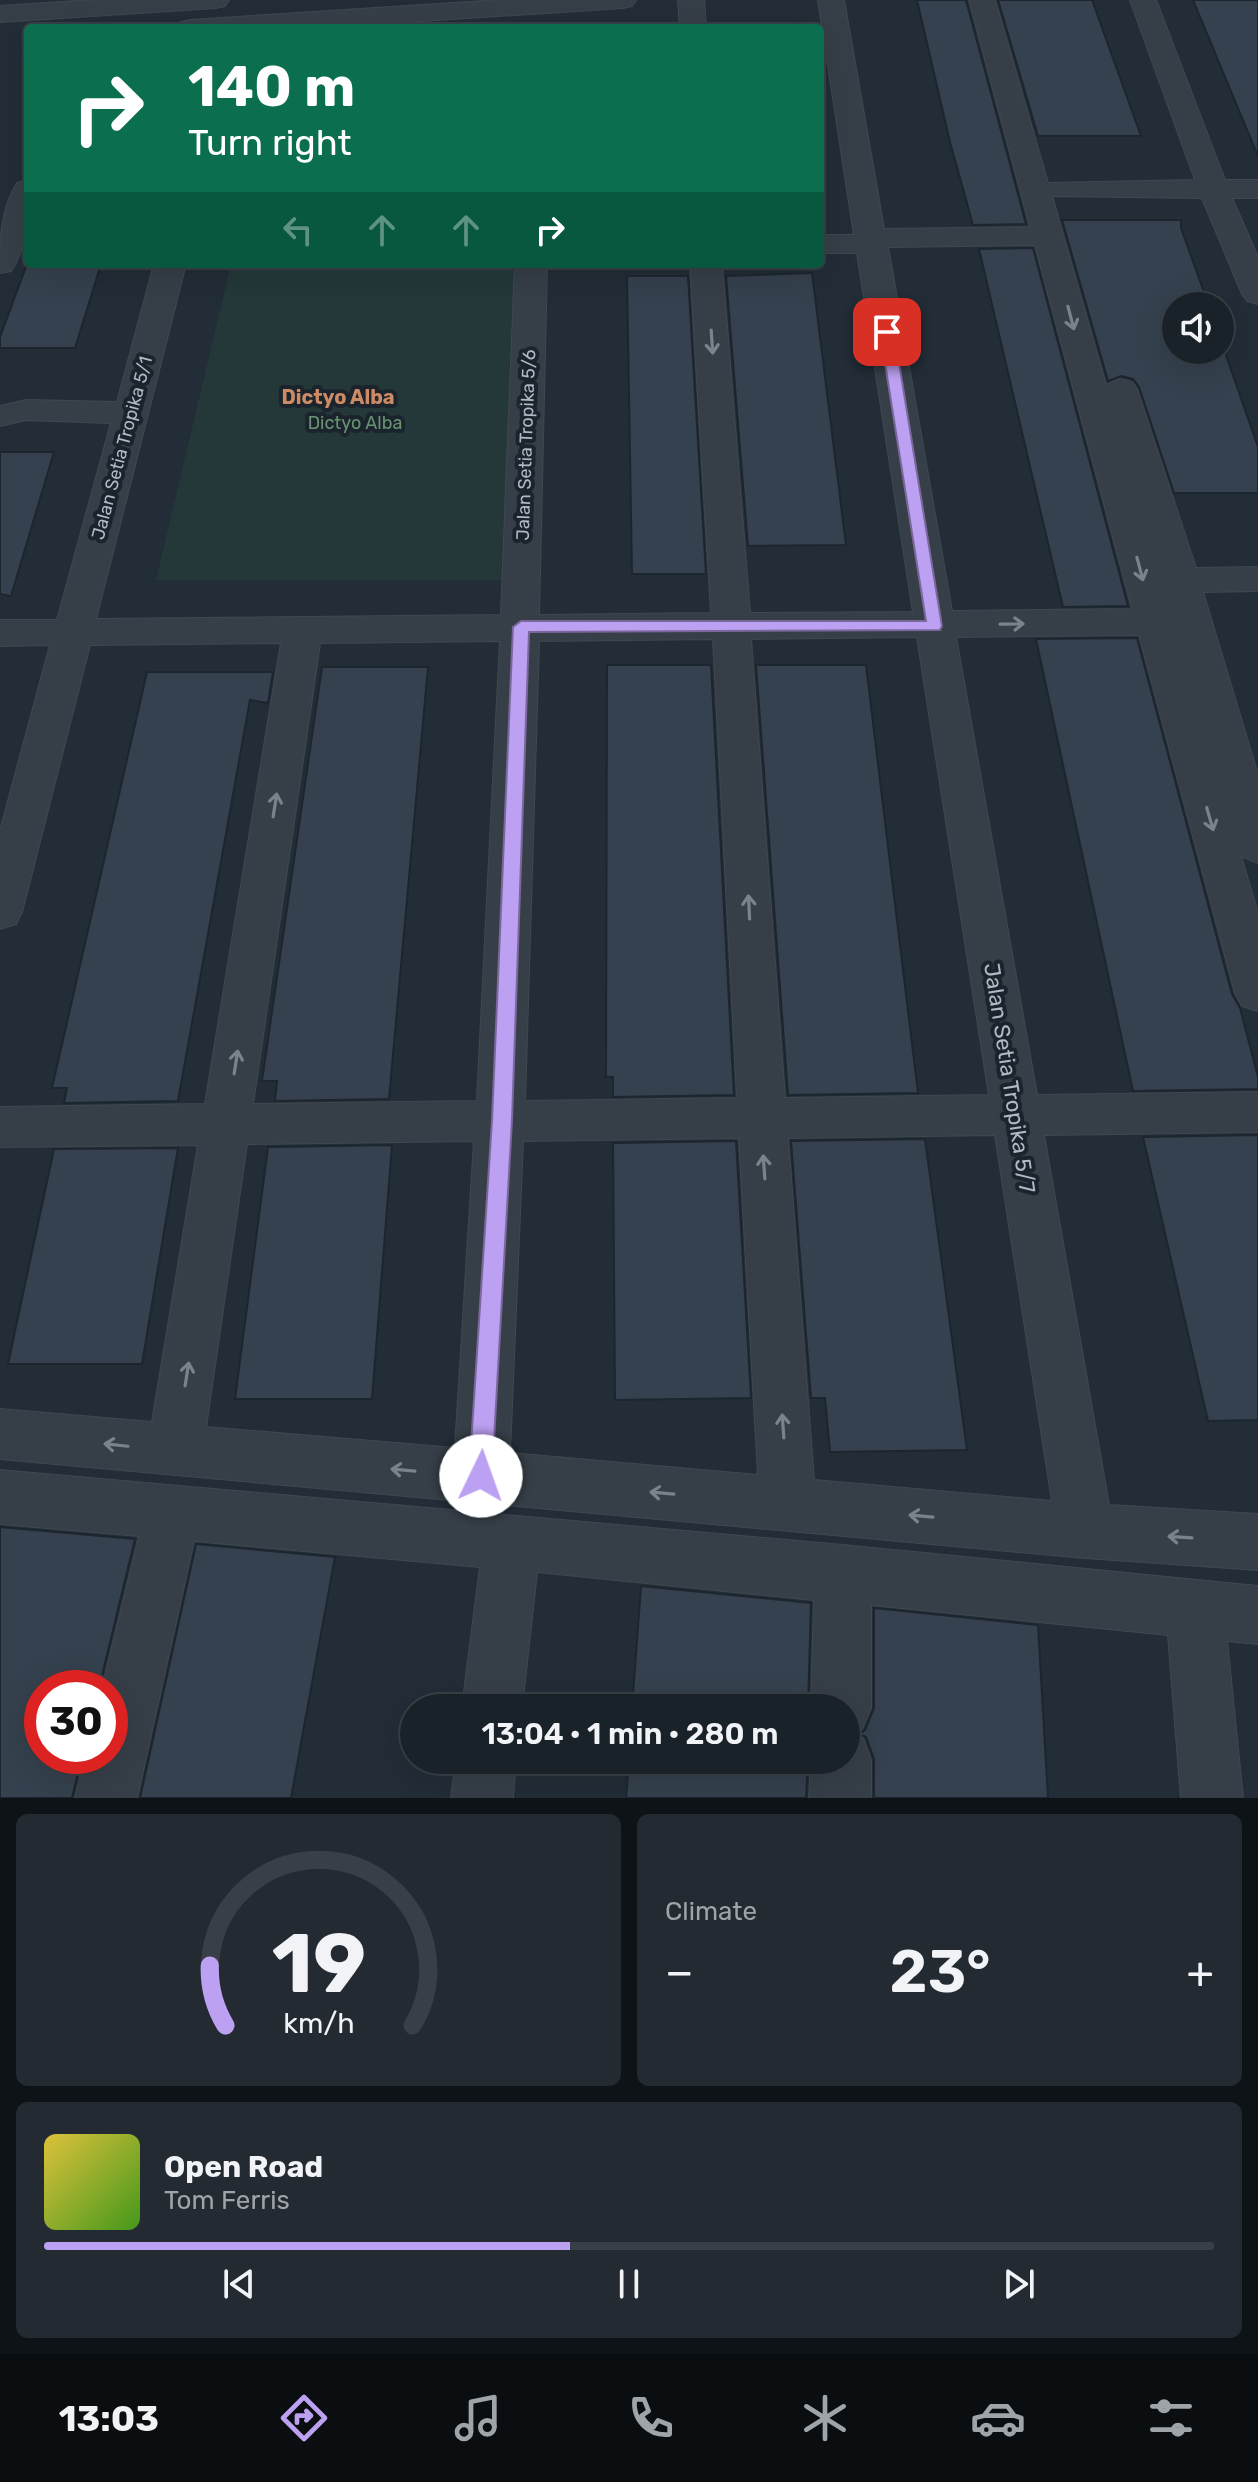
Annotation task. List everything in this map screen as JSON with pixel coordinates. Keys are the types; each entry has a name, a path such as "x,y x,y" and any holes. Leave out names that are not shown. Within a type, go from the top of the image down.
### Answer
{"street":[{"path":"0,14 216,0"},
{"path":"313,24 542,17 623,0"},
{"path":"691,0 693,24"},
{"name":"Jalan Setia Tropika 5/7","path":"831,0 1085,1531"},
{"path":"982,0 1258,993"},
{"path":"1001,0 1181,580 1258,847"},
{"path":"1143,0 1213,189 1258,294"},
{"path":"0,39 24,38"},
{"path":"1058,189 1258,189"},
{"path":"8,253 24,202"},
{"path":"824,244 1048,236"},
{"name":"Jalan Setia Tropika 5/1","path":"0,912 169,268"},
{"name":"Jalan Setia Tropika 5/6","path":"481,1476 502,1120 531,268"},
{"path":"706,268 733,627 761,1119 788,1504"},
{"path":"9,410 131,413"},
{"path":"1181,580 1258,579"},
{"path":"0,633 1155,622"},
{"path":"175,1451 302,631"},
{"path":"0,1127 1258,1112"},
{"path":"0,1434 1085,1531 1258,1542"},
{"path":"0,1497 843,1573 1258,1615"},
{"path":"106,1798 173,1511"},
{"path":"494,1694 512,1542"},
{"path":"841,1694 843,1573"},
{"path":"1195,1611 1212,1798"},
{"path":"482,1798 485,1774"},
{"path":"840,1798 841,1774"}],"green space":[{"name":"Dictyo Alba","path":"230,268 521,268 503,580 156,580"}],"building":[{"path":"917,0 966,0 1026,224 973,225"},
{"path":"998,0 1092,0 1141,136 1038,136"},
{"path":"1193,0 1258,0 1258,154 1257,154"},
{"path":"1062,220 1181,220 1181,228 1204,292 1162,292 1162,364 1229,364 1258,447 1258,493 1174,493 1139,387 1133,379 1121,376 1108,381"},
{"path":"1033,248 1128,606 1063,607 979,249"},
{"path":"26,268 100,268 75,348 0,348 0,337"},
{"path":"812,273 846,545 748,546 726,276"},
{"path":"627,276 688,276 706,574 632,574"},
{"path":"0,452 54,452 11,596 0,594"},
{"path":"1137,638 1232,994 1240,1008 1258,1077 1258,1089 1133,1091 1036,639"},
{"path":"607,665 711,665 734,1095 613,1097 613,1077 606,1077"},
{"path":"756,665 866,665 918,1093 788,1095"},
{"path":"322,667 428,667 389,1099 275,1101 277,1081 262,1081"},
{"path":"147,672 273,672 268,703 250,700 178,1101 64,1103 67,1088 52,1088"},
{"path":"1258,1135 1258,1420 1208,1421 1143,1137"},
{"path":"925,1139 967,1450 830,1452 825,1398 811,1398 791,1141"},
{"path":"736,1141 751,1398 615,1400 613,1143"},
{"path":"392,1145 372,1399 235,1399 268,1147"},
{"path":"178,1148 142,1364 8,1364 54,1149"},
{"path":"0,1527 135,1539 103,1670 24,1670 24,1774 78,1774 72,1798 0,1798"},
{"path":"196,1544 335,1557 291,1798 140,1798"},
{"path":"641,1586 811,1603 808,1694 633,1694"},
{"path":"874,1608 1038,1625 1048,1798 874,1798 874,1759 866,1737 860,1733 865,1730 874,1708"},
{"path":"628,1774 807,1774 806,1798 626,1798"}],"district":[{"name":"Dictyo Alba","path":"338,397"}],"route":[{"path":"481,1476 502,1120 521,627 934,626 887,332"}]}
